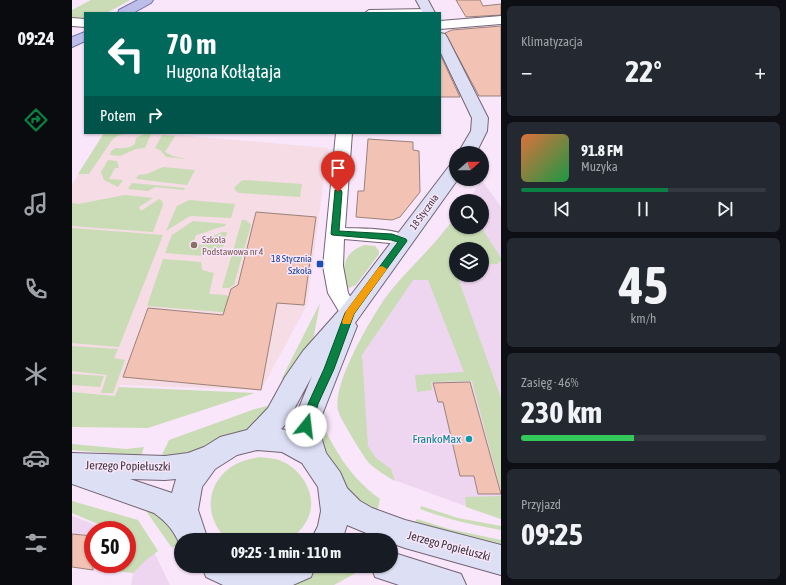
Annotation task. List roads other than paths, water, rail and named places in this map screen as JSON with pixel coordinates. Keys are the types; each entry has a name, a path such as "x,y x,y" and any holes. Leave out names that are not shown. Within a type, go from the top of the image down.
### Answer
{"main road":[{"path":"126,12 147,0"},
{"path":"422,0 429,12"},
{"path":"72,43 84,37"},
{"path":"441,39 480,118 480,131 471,146"},
{"name":"18 Stycznia","path":"257,437 277,416 294,384 312,357 350,313 449,179"},
{"name":"18 Stycznia","path":"313,455 307,438 306,426 350,313"},
{"path":"257,437 270,437 294,443 313,455 327,474 335,496 334,520 329,533"},
{"name":"Jerzego Popiełuszki","path":"72,465 165,468 189,465 239,442 257,437"},
{"path":"189,532 182,506 184,493 196,470 207,458"},
{"name":"Jerzego Popiełuszki","path":"72,472 163,503 172,509 189,532"},
{"name":"Jerzego Popiełuszki","path":"335,496 350,511 375,524 405,534 501,560"},
{"path":"398,570 450,585"},
{"path":"215,573 221,585"},
{"path":"231,573 237,576 254,578 266,578 290,574"}],"street":[{"path":"441,25 501,20"},
{"path":"72,22 84,23"},
{"path":"344,134 333,266 338,293 350,313"},
{"path":"335,234 392,237 403,241"}],"place":[{"name":"Szkoła Podstawowa nr 4","path":"194,245"},
{"name":"18 Stycznia Szkoła","path":"320,264"},
{"name":"FrankoMax","path":"469,439"}]}
